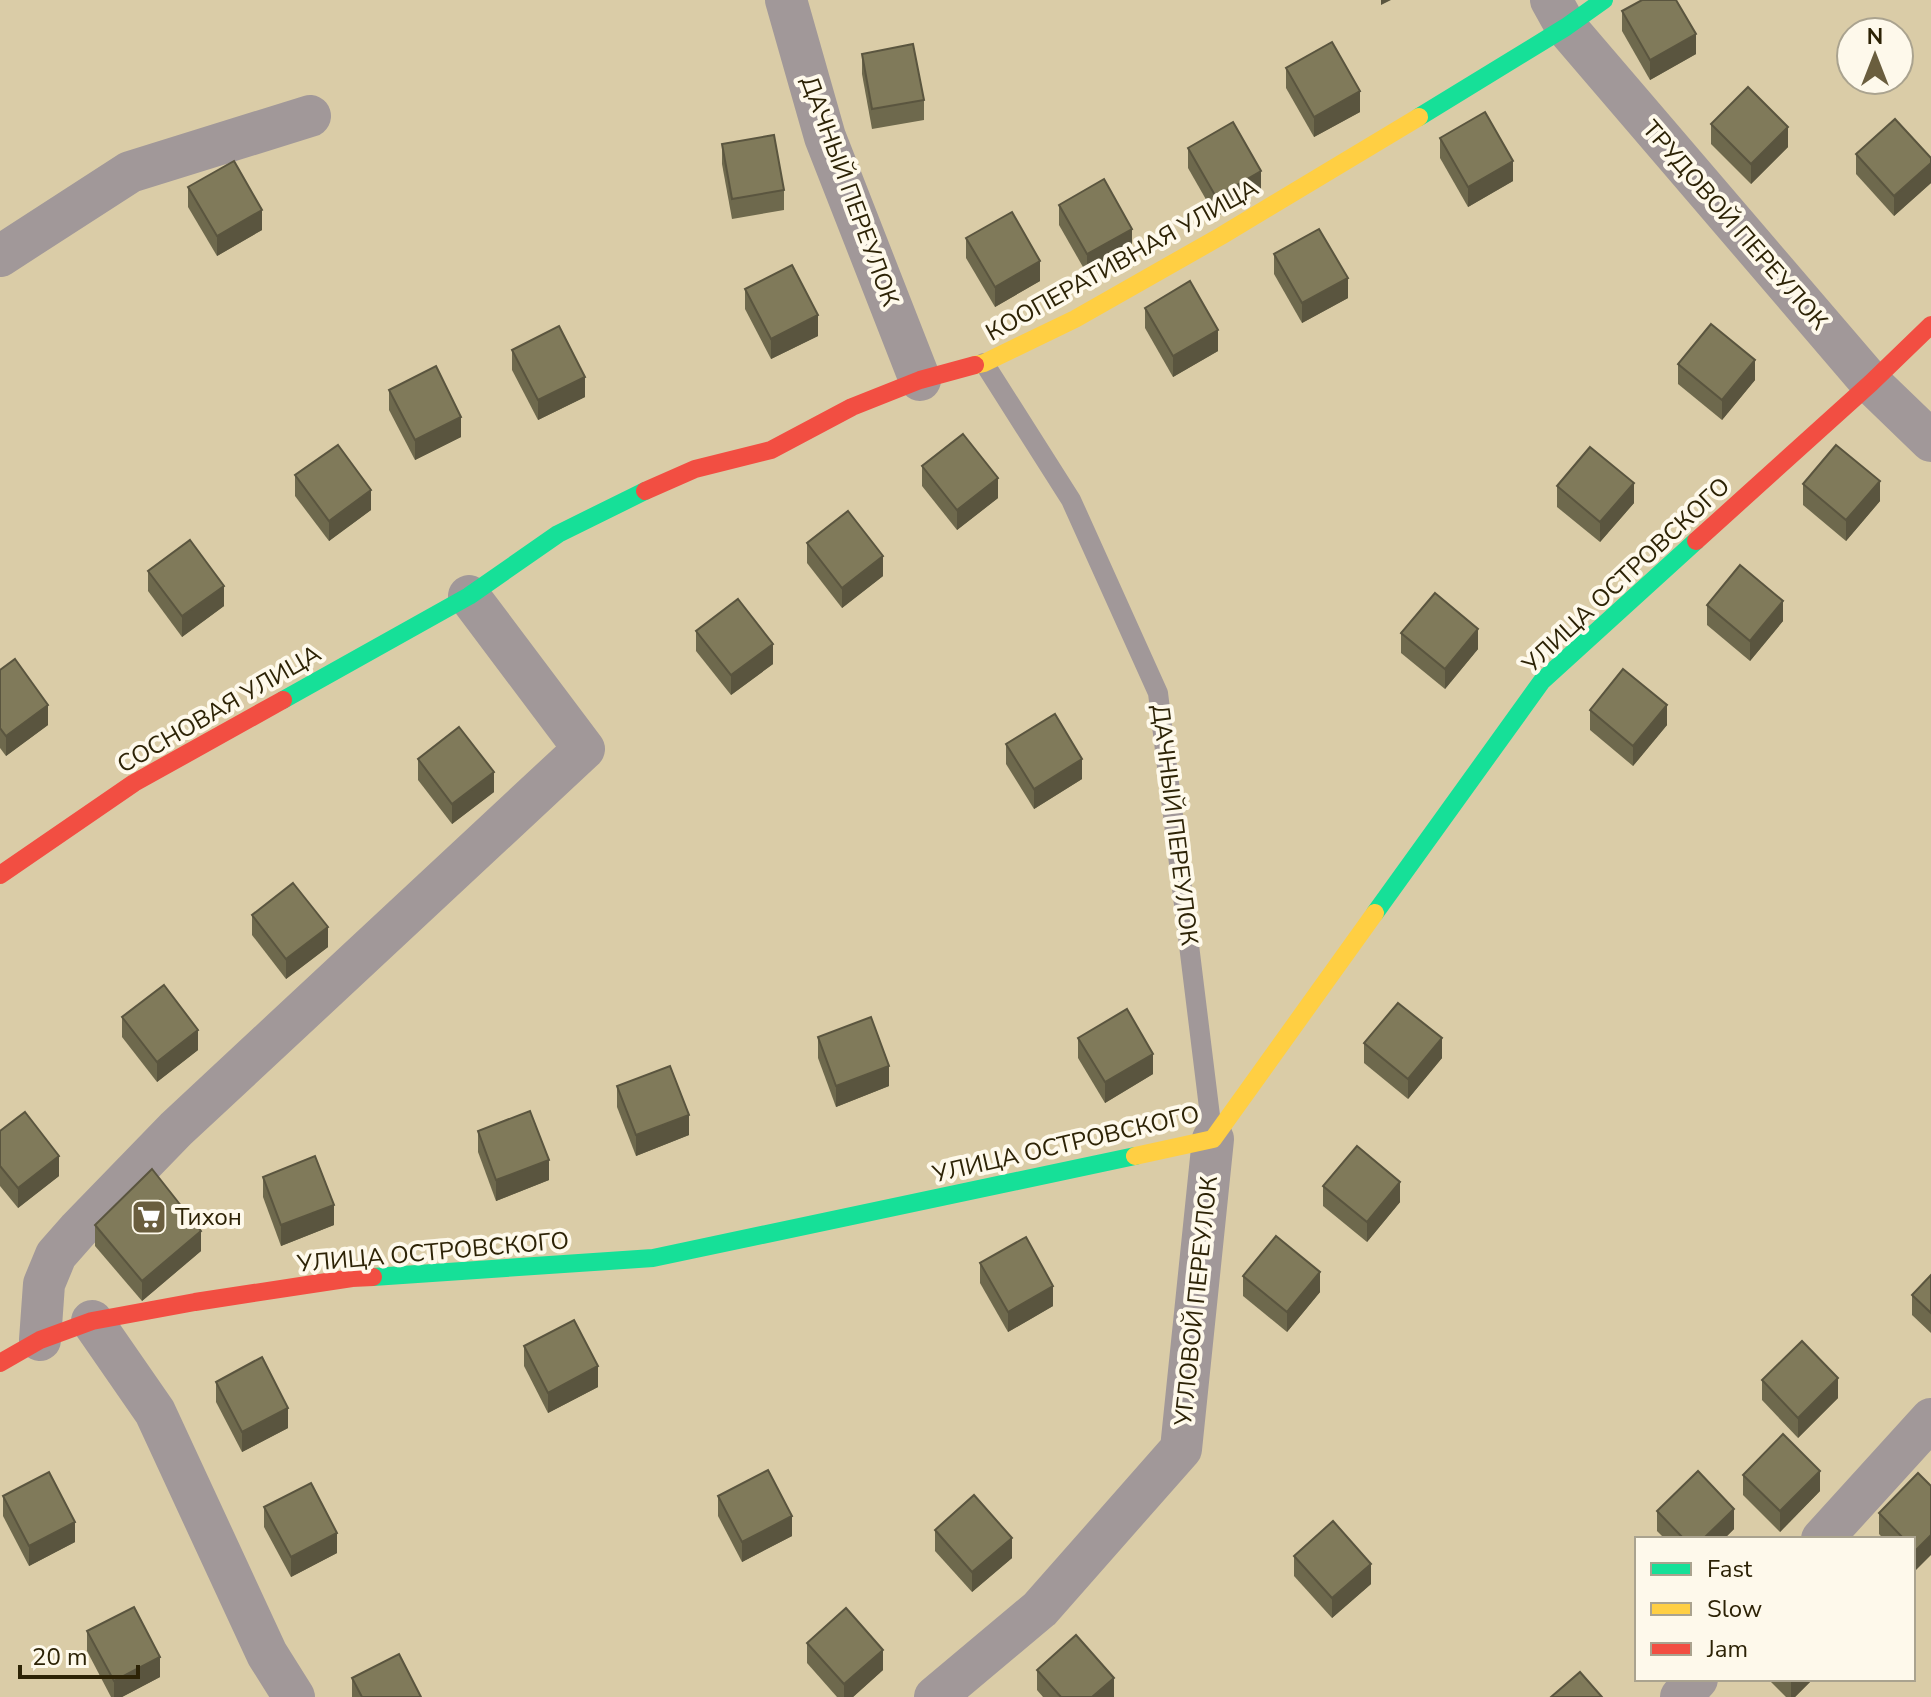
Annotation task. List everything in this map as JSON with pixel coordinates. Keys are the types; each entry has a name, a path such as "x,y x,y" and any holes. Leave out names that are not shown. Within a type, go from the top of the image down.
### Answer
{"street":[{"name":"ДАЧНЫЙ ПЕРЕУЛОК","path":"786,0 825,137 920,380"},
{"name":"КООПЕРАТИВНАЯ УЛИЦА","path":"469,596 558,534 632,497 695,469 771,450 852,407 920,380 984,363 1075,319 1221,236 1558,14 1604,0"},
{"name":"ТРУДОВОЙ ПЕРЕУЛОК","path":"1558,14 1871,383 1931,441"},
{"path":"0,256 130,172 310,116"},
{"name":"УЛИЦА ОСТРОВСКОГО","path":"0,1363 40,1340 92,1321 352,1278 653,1258 1213,1139 1542,681 1931,325"},
{"path":"40,1340 44,1284 56,1255 78,1230 176,1129 584,749 469,596"},
{"name":"СОСНОВАЯ УЛИЦА","path":"0,875 134,783 469,596"},
{"name":"УГЛОВОЙ ПЕРЕУЛОК","path":"935,1697 1040,1609 1181,1449 1213,1139"},
{"path":"92,1321 155,1412 267,1654 294,1697"},
{"path":"1824,1537 1931,1419"},
{"path":"1681,1697 1695,1681"}],"lane":[{"name":"ДАЧНЫЙ ПЕРЕУЛОК","path":"984,363 1071,500 1158,693 1213,1139"}],"building":[{"path":"1642,0 1676,0 1696,34 1650,60 1622,11"},
{"path":"1332,42 1360,91 1314,117 1286,68"},
{"path":"913,44 924,100 872,109 862,54"},
{"path":"1748,87 1788,127 1751,164 1711,124"},
{"path":"1485,112 1513,161 1468,187 1440,138"},
{"path":"1895,119 1931,158 1931,163 1894,196 1856,154"},
{"path":"1233,122 1261,171 1216,197 1188,148"},
{"path":"774,135 784,190 732,199 722,144"},
{"path":"234,161 262,210 217,236 188,187"},
{"path":"1104,179 1132,229 1087,254 1059,205"},
{"path":"1012,212 1040,261 995,287 966,238"},
{"path":"1319,229 1348,278 1302,303 1274,254"},
{"path":"792,265 818,315 771,339 745,289"},
{"path":"1190,281 1218,330 1173,356 1145,308"},
{"path":"1711,324 1755,360 1722,400 1678,364"},
{"path":"559,326 585,377 538,400 512,350"},
{"path":"436,366 461,417 415,440 389,390"},
{"path":"963,434 998,478 957,510 922,466"},
{"path":"338,445 371,490 329,521 295,475"},
{"path":"1836,445 1880,481 1846,520 1803,484"},
{"path":"1590,447 1634,483 1600,522 1557,486"},
{"path":"848,511 883,556 842,588 807,543"},
{"path":"190,540 224,586 182,616 148,571"},
{"path":"1740,565 1783,601 1750,641 1707,605"},
{"path":"1435,593 1478,629 1445,669 1401,633"},
{"path":"738,599 773,644 731,675 696,631"},
{"path":"15,659 48,705 6,736 0,728 0,670"},
{"path":"1623,669 1667,705 1633,746 1590,710"},
{"path":"1055,714 1082,759 1034,789 1006,744"},
{"path":"459,727 494,772 452,804 418,759"},
{"path":"293,883 328,927 286,959 252,915"},
{"path":"164,985 198,1030 157,1062 122,1017"},
{"path":"1398,1003 1442,1038 1408,1079 1364,1043"},
{"path":"1127,1009 1153,1054 1105,1082 1078,1038"},
{"path":"871,1017 889,1066 836,1086 818,1037"},
{"path":"670,1066 689,1115 636,1135 617,1086"},
{"path":"530,1111 549,1160 496,1180 478,1131"},
{"path":"25,1112 59,1156 18,1188 0,1166 0,1131"},
{"path":"1357,1146 1400,1182 1367,1222 1323,1186"},
{"path":"315,1156 334,1205 281,1225 263,1177"},
{"name":"Тихон","path":"152,1169 201,1231 142,1281 95,1225"},
{"path":"1276,1236 1320,1272 1287,1312 1243,1276"},
{"path":"1026,1237 1053,1286 1008,1312 980,1263"},
{"path":"1931,1275 1931,1313 1912,1295"},
{"path":"574,1320 598,1366 548,1393 524,1346"},
{"path":"1802,1341 1838,1378 1798,1418 1762,1380"},
{"path":"262,1357 288,1408 242,1432 216,1382"},
{"path":"1783,1434 1820,1471 1780,1511 1743,1475"},
{"path":"768,1470 792,1516 742,1542 718,1496"},
{"path":"1698,1471 1734,1509 1705,1537 1682,1537 1657,1511"},
{"path":"49,1472 75,1522 29,1546 3,1496"},
{"path":"1918,1473 1931,1486 1931,1535 1916,1550 1915,1537 1902,1537 1879,1513"},
{"path":"311,1483 337,1533 291,1557 264,1507"},
{"path":"974,1495 1012,1538 972,1572 935,1530"},
{"path":"1333,1521 1371,1564 1332,1598 1294,1556"},
{"path":"134,1607 160,1657 114,1681 87,1631"},
{"path":"846,1608 883,1650 844,1684 807,1643"},
{"path":"1076,1635 1114,1678 1092,1697 1061,1697 1037,1670"},
{"path":"399,1654 421,1697 362,1697 352,1678"},
{"path":"1580,1672 1602,1697 1551,1697"}],"traffic: fast":[{"path":"1419,117 1566,27 1604,0"},
{"path":"283,700 469,596 558,534 645,491"},
{"path":"1375,913 1542,681 1696,541"},
{"path":"373,1277 653,1258 1135,1156"}],"traffic: slow":[{"path":"975,365 1075,319 1419,117"},
{"path":"1135,1156 1213,1139 1375,913"}],"traffic: jam":[{"path":"1696,541 1931,325"},
{"path":"645,491 695,469 771,450 852,407 920,380 975,365"},
{"path":"0,875 134,783 283,700"},
{"path":"0,1363 40,1340 92,1321 195,1302 373,1277"}],"place":[{"name":"Тихон","path":"149,1217"}]}
